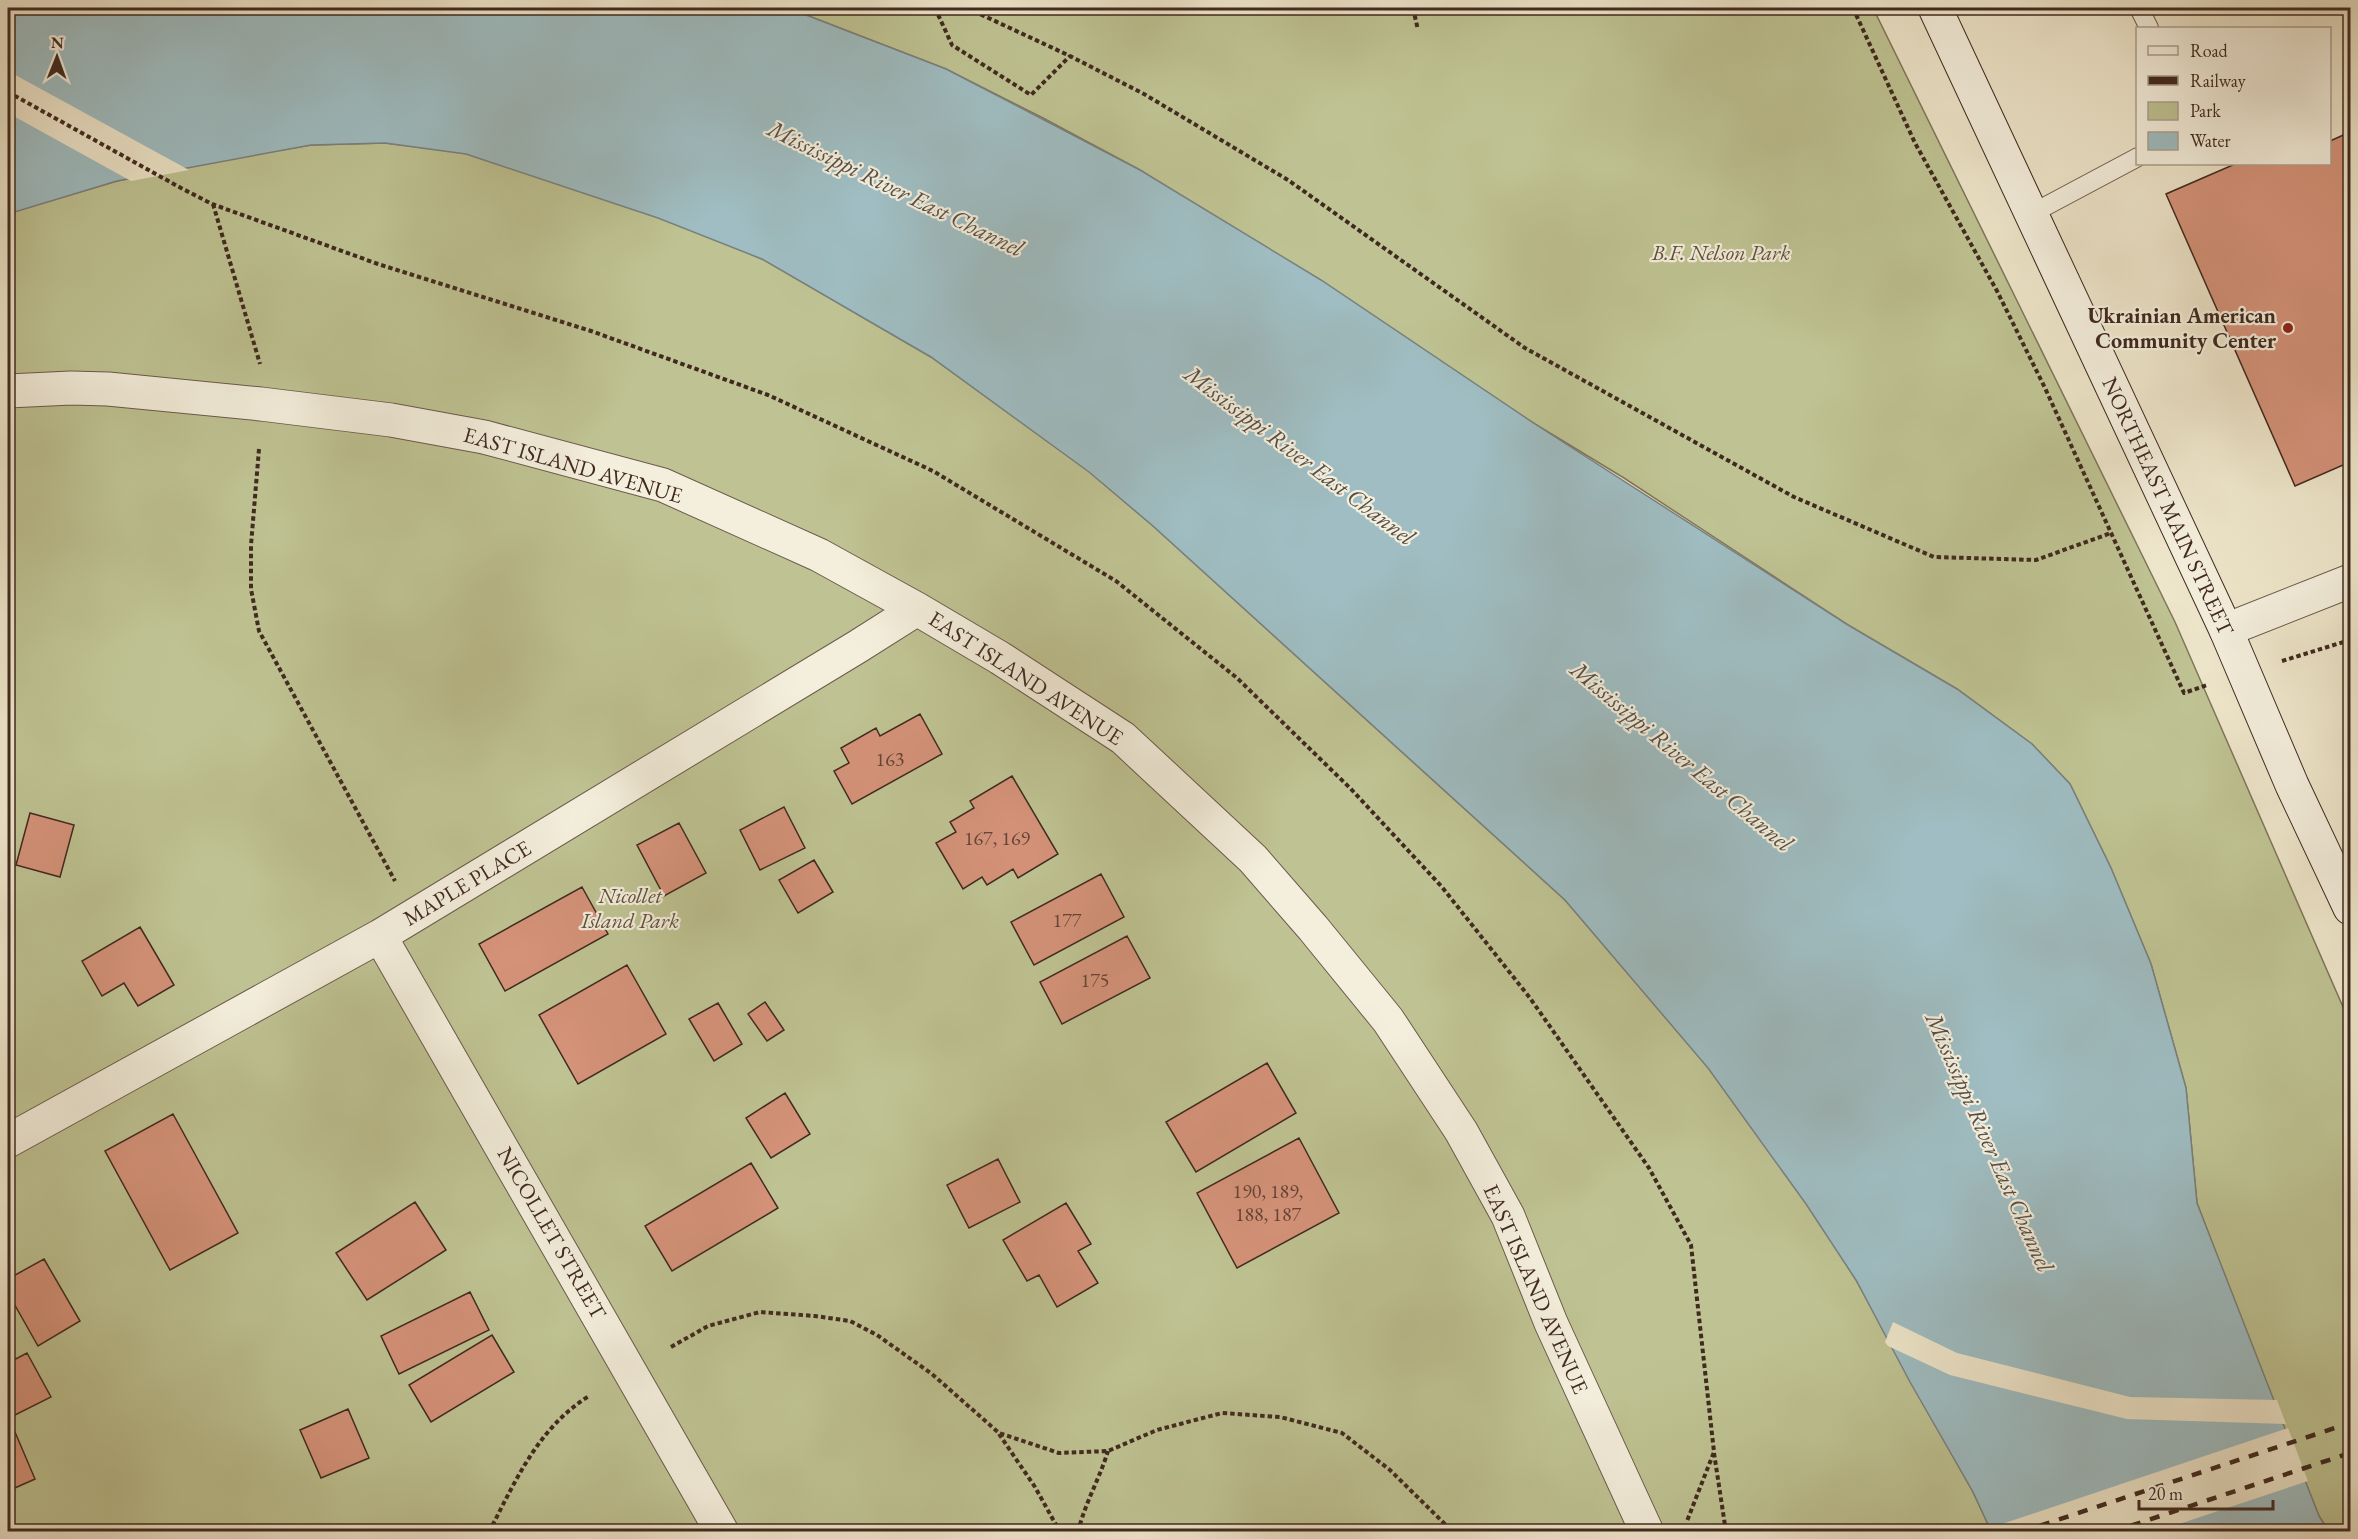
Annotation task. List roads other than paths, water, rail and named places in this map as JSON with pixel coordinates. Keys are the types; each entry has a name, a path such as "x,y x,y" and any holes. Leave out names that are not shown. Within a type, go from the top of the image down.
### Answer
{"street":[{"name":"NORTHEAST MAIN STREET","path":"1935,8 2226,630 2292,785 2350,908"},
{"name":"EAST ISLAND AVENUE","path":"8,391 108,389 391,420 484,437 663,485 819,555 1000,658 1124,738 1253,859 1388,1020 1461,1131 1508,1216 1551,1323 1647,1532"},
{"path":"2226,630 2350,581"},
{"name":"MAPLE PLACE","path":"8,1141 380,936 837,660 917,609"},
{"name":"NICOLLET STREET","path":"380,936 722,1532"}],"lane":[{"path":"2139,8 2148,27"},
{"path":"2031,214 2136,158"}],"water":[{"name":"Mississippi River East Channel","path":"8,8 788,8 946,69 1140,170 1321,280 1535,424 1848,625 1957,689 2032,744 2070,784 2111,868 2151,964 2186,1088 2197,1203 2319,1516 2328,1531 1991,1531 1973,1492 1910,1382 1856,1280 1806,1204 1708,1068 1565,900 1153,526 1089,472 931,357 762,259 658,218 466,154 385,143 311,145 117,181 8,214"}],"railway":[{"path":"2021,1532 2350,1423"},
{"path":"2112,1532 2350,1453"}],"place":[{"name":"Ukrainian American Community Center","path":"2288,328"}],"park label":[{"name":"B.F. Nelson Park","path":"1721,252"},
{"name":"Nicollet Island Park","path":"630,908"}]}
